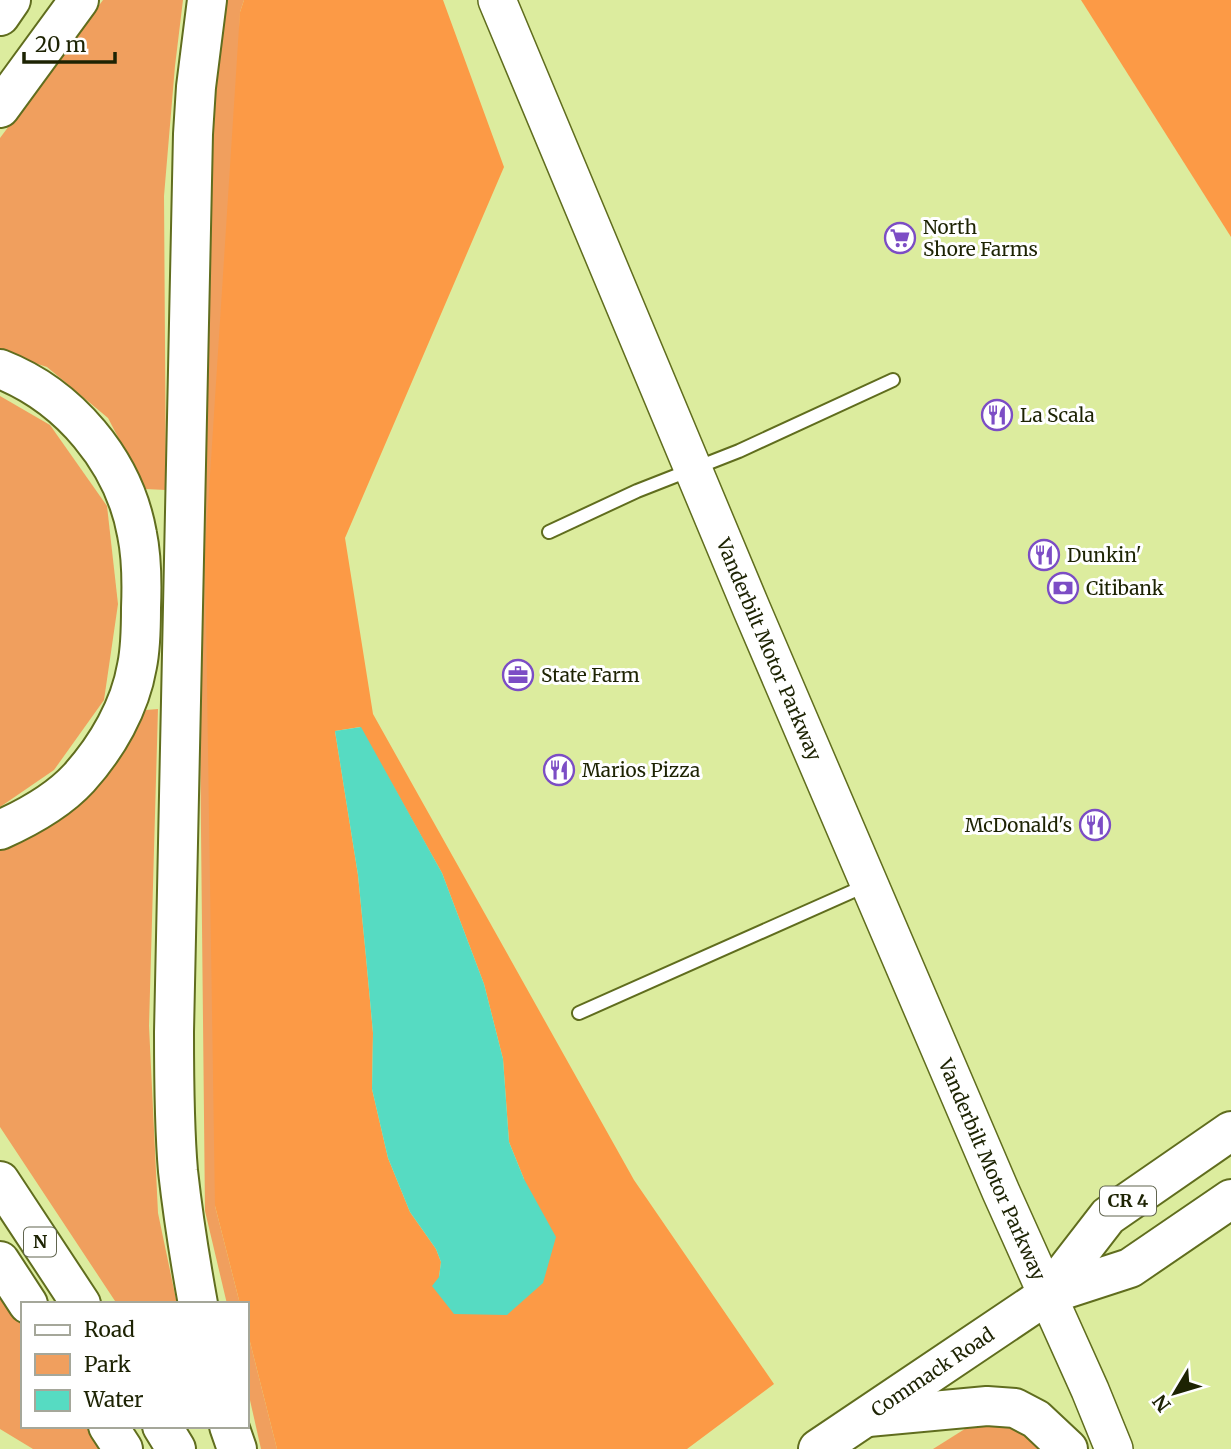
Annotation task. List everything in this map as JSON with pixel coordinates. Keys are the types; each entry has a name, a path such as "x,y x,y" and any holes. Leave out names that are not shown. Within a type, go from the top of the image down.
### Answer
{"main road":[{"path":"0,16 11,0"},
{"path":"0,108 79,0"},
{"path":"198,1302 178,1169 174,1032 193,134 207,0"},
{"name":"Vanderbilt Motor Parkway","path":"497,0 692,468 1114,1449"},
{"path":"0,369 26,381 65,409 91,436 109,461 121,484 137,532 142,586 141,639 137,665 131,690 110,736 78,779 59,796 23,820 0,830"},
{"name":"Commack Road","path":"1047,1295 1108,1216 1231,1131"},
{"name":"N","path":"0,1181 80,1302"},
{"name":"Commack Road","path":"818,1449 1047,1295 1130,1268 1231,1199"},
{"name":"N","path":"0,1261 27,1302"},
{"path":"862,1418 987,1406 1015,1408 1036,1419 1068,1449"},
{"path":"109,1428 123,1449"},
{"path":"163,1428 176,1449"},
{"path":"230,1428 237,1449"}],"lane":[{"path":"549,532 637,491 739,451 893,380"},
{"path":"579,1013 870,884"}],"green space":[{"path":"103,0 183,0 164,196 166,490 145,489 108,418 47,367 0,352 0,138"},
{"path":"220,0 244,0 240,12 215,1206 239,1302 227,1302 205,1211 198,546 217,10"},
{"path":"0,396 50,425 107,506 118,604 104,700 54,770 0,807"},
{"path":"158,709 149,1026 158,1213 177,1302 116,1302 0,1127 0,842 19,837 98,787 146,710"},
{"path":"0,1288 21,1319 21,1428 93,1428 108,1449 33,1449 0,1429"},
{"path":"248,1334 277,1449 261,1449 248,1391"},
{"path":"1008,1420 1041,1449 933,1449 968,1427"}],"shaded area":[{"path":"244,0 443,0 504,167 345,538 373,714 634,1180 774,1384 687,1449 277,1449 248,1334 248,1302 239,1302 215,1206 205,553 240,12","holes":["360,727 442,873 484,984 503,1059 509,1142 524,1179 439,1277 441,1262 436,1249 410,1212 388,1158 372,1089 373,1033 358,875 335,731"]},
{"path":"1081,0 1231,0 1231,237"}],"water":[{"path":"361,727 442,873 484,984 503,1059 509,1142 524,1179 556,1237 543,1283 507,1315 454,1314 432,1286 439,1277 441,1262 436,1249 410,1212 388,1158 372,1089 373,1033 358,875 335,731"}],"place":[{"name":"North Shore Farms","path":"900,238"},
{"name":"La Scala","path":"997,415"},
{"name":"Dunkin'","path":"1044,555"},
{"name":"Citibank","path":"1063,588"},
{"name":"State Farm","path":"518,675"},
{"name":"Marios Pizza","path":"559,770"},
{"name":"McDonald's","path":"1095,825"}]}
